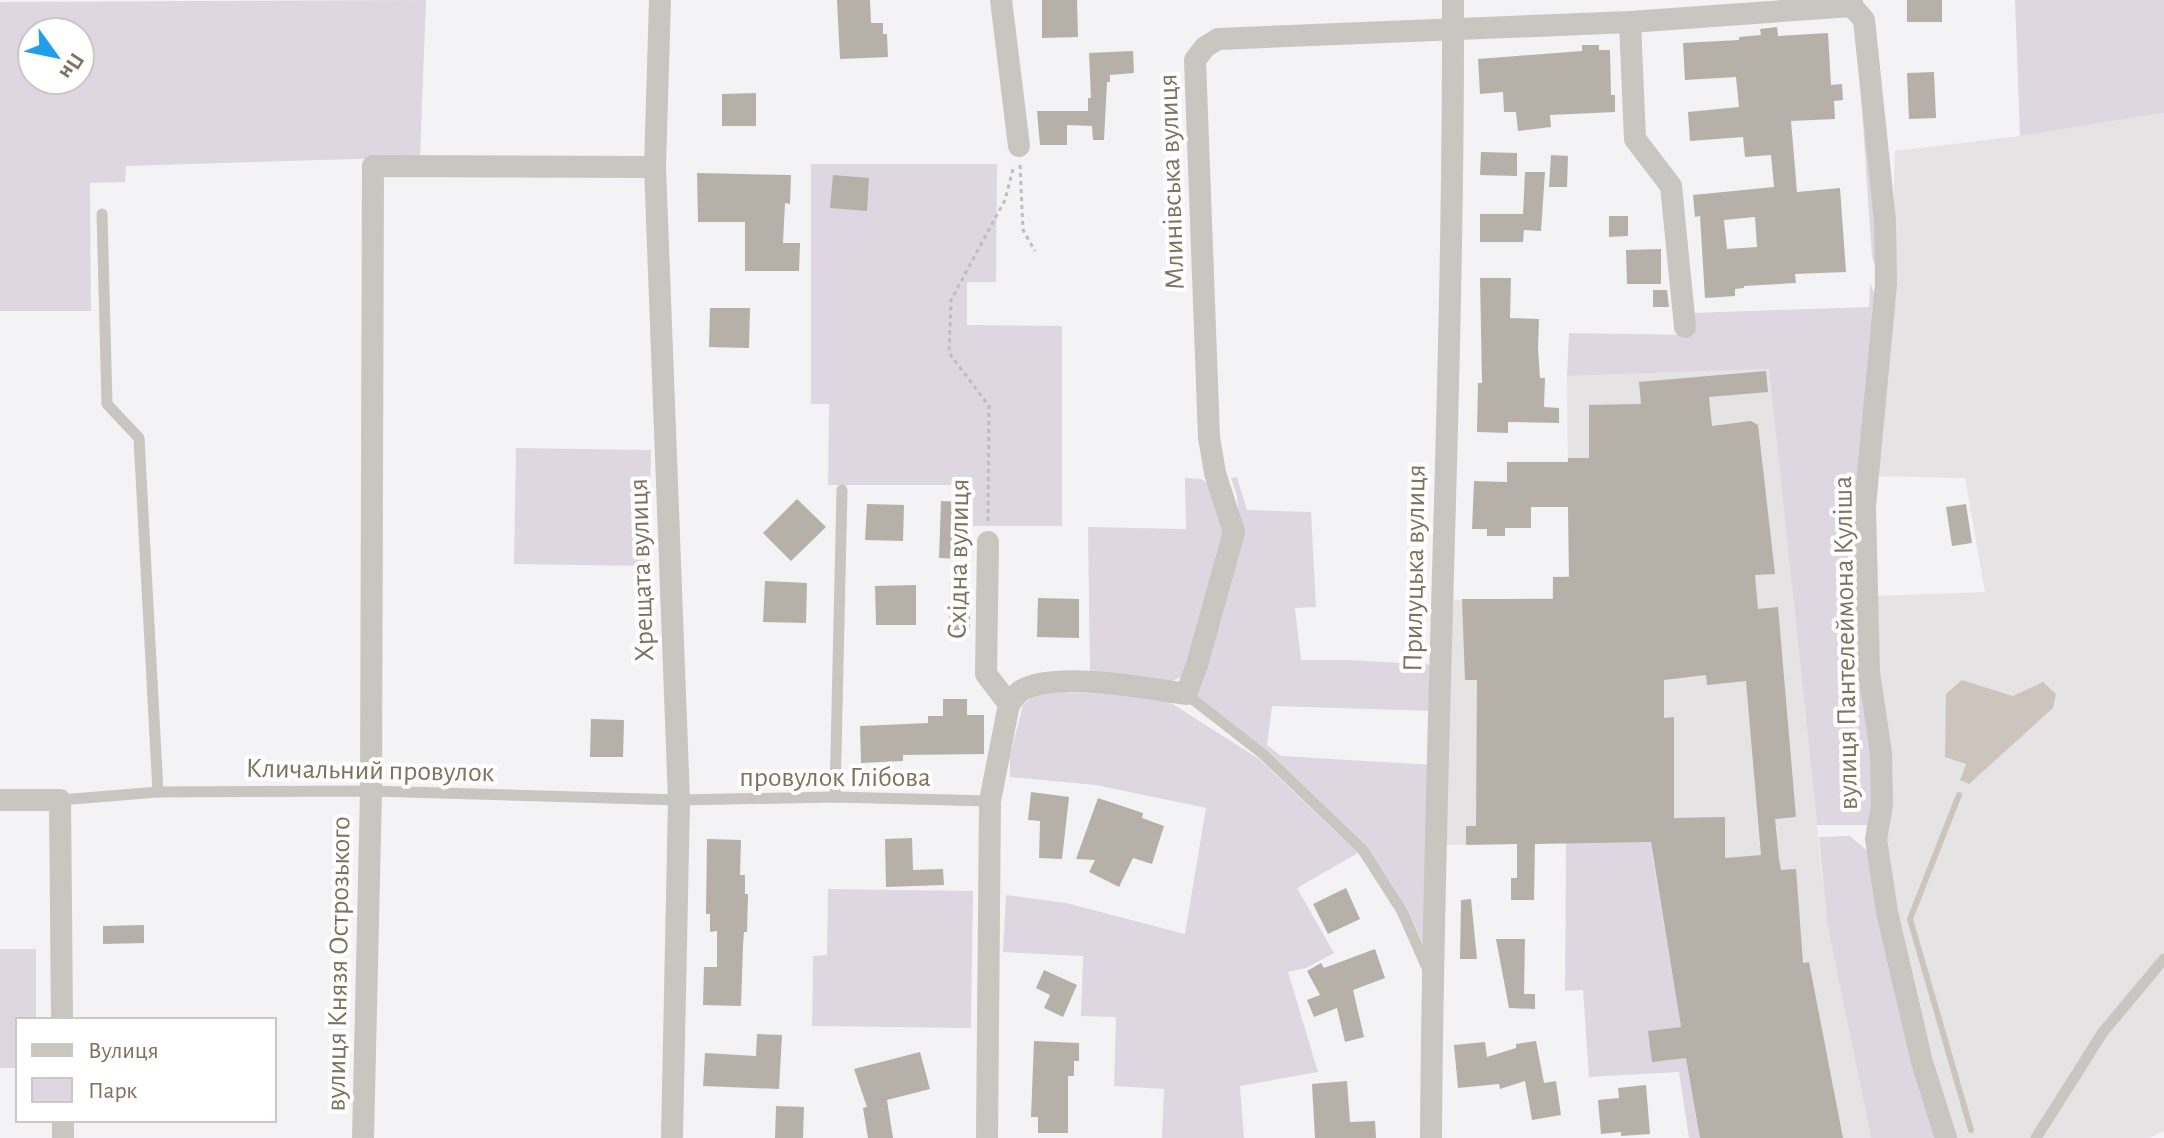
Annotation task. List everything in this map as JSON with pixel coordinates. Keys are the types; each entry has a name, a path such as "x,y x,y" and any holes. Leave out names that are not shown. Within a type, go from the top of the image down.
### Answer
{"street":[{"name":"Хрещата вулиця","path":"660,0 655,167 679,800 672,1138"},
{"path":"1001,0 1019,146"},
{"name":"Прилуцька вулиця","path":"1431,1138 1453,0"},
{"name":"Млинівська вулиця","path":"1186,694 1234,532 1215,473 1209,437 1195,60 1205,47 1218,39 1630,22 1852,3"},
{"name":"вулиця Пантелеймона Куліша","path":"1852,3 1864,20 1885,221 1886,284 1865,506 1869,672 1881,753 1882,805 1876,839 1887,912 1922,1062 1946,1138"},
{"path":"1630,22 1635,139 1671,186 1685,327"},
{"name":"вулиця Князя Острозького","path":"363,1138 371,791 373,166 655,167"},
{"name":"Східна вулиця","path":"988,542 986,674 1009,704"},
{"path":"987,1138 990,801 1009,704 1021,690 1053,682 1119,685 1186,694"},
{"path":"0,800 60,800 62,1018"}],"lane":[{"path":"102,214 107,404 139,438 158,792"},
{"path":"835,797 842,490"},
{"path":"1186,694 1263,754 1363,850 1402,911 1432,978"},
{"name":"Кличальний провулок","path":"60,800 158,792 371,791 679,800"},
{"name":"провулок Глібова","path":"679,800 835,797 990,801"},
{"path":"2036,1138 2103,1032 2164,959"}],"path":[{"path":"1019,146 1023,230 1035,251"},
{"name":"Східна вулиця","path":"988,542 989,406 949,353 951,300 1005,200 1019,146"}],"shaded area":[{"path":"2164,113 2164,1131 2149,1138 1951,1138 1881,839 1873,596 1985,592 1965,478 1873,476 1891,284 1895,151 2020,136","holes":["1962,680 2053,708 1969,783 1960,779 1966,764"]},
{"path":"1769,369 1827,923 1871,1138 1700,1138 1650,842 1444,845 1452,600 1552,598 1553,577 1569,576 1567,376"},
{"path":"1962,680 2013,696 2043,682 2056,694 2053,708 1969,784 1960,780 1966,764 1945,757 1946,694"}],"green space":[{"path":"426,0 420,157 126,166 125,182 90,183 91,311 0,311 0,2"},
{"path":"2015,0 2164,0 2164,113 2020,136"},
{"path":"1856,23 1880,281 1872,257"},
{"path":"811,164 997,164 996,282 967,282 967,325 1062,326 1062,526 973,526 973,485 828,485 829,404 811,404"},
{"path":"1870,283 1879,305 1861,505 1876,753 1872,825 1817,825 1769,369 1567,376 1569,333 1694,335 1691,313 1869,307"},
{"path":"516,448 651,450 649,566 514,564"},
{"path":"1237,477 1247,510 1311,512 1316,607 1295,608 1301,660 1435,665 1434,711 1272,706 1267,745 1281,756 1434,765 1426,950 1407,908 1367,846 1267,750 1197,696 1240,533 1237,496 1231,478"},
{"path":"1185,478 1201,479 1212,486 1227,532 1183,676 1168,683 1090,674 1088,527 1186,529"},
{"path":"1037,692 1119,694 1168,701 1259,759 1358,853 1297,888 1334,953 1306,968 1288,972 1318,1072 1240,1086 1244,1138 1162,1138 1164,1089 1114,1086 1116,1017 1081,1016 1083,956 1003,952 1006,895 1066,903 1185,934 1206,808 1096,785 1010,777 1010,756 1023,705"},
{"path":"1850,836 1872,855 1940,1138 1871,1138 1827,923 1819,837"},
{"path":"1650,842 1700,1138 1689,1138 1679,1072 1589,1077 1583,990 1565,991 1566,843"},
{"path":"828,889 973,891 971,1028 812,1026 813,956 827,955"},
{"path":"0,949 36,949 36,1018 16,1018 16,1068 0,1068"}],"building":[{"path":"837,0 870,0 871,23 883,23 883,34 887,34 888,57 840,59"},
{"path":"1042,0 1077,0 1078,37 1042,38"},
{"path":"1907,0 1942,0 1942,22 1907,22"},
{"path":"1777,27 1778,36 1828,33 1831,85 1842,84 1843,100 1834,101 1835,119 1791,121 1797,192 1840,188 1846,272 1795,274 1796,283 1744,286 1735,289 1735,296 1705,298 1700,216 1695,217 1693,195 1774,187 1771,155 1745,157 1743,137 1690,141 1688,112 1739,107 1736,77 1685,80 1683,43 1739,40 1739,37 1761,35 1760,29","holes":["1755,217 1757,247 1727,249 1724,220"]},
{"path":"1582,45 1599,45 1599,50 1610,50 1611,95 1615,95 1615,112 1550,115 1551,127 1518,131 1516,112 1504,112 1503,92 1480,94 1478,59 1582,51"},
{"path":"1133,51 1134,73 1110,75 1110,82 1107,82 1104,140 1093,140 1092,126 1067,125 1067,145 1040,145 1037,111 1088,111 1088,98 1091,98 1089,53"},
{"path":"1934,72 1936,118 1909,119 1907,73"},
{"path":"756,93 756,126 722,126 722,94"},
{"path":"1481,152 1517,153 1517,176 1480,175"},
{"path":"1551,155 1568,156 1567,187 1549,187"},
{"path":"1525,172 1545,172 1541,231 1524,230 1523,242 1480,242 1480,214 1523,214"},
{"path":"697,173 791,175 790,204 785,203 783,243 800,243 799,271 745,271 745,222 698,222"},
{"path":"833,175 869,178 867,211 830,208"},
{"path":"1609,216 1628,216 1628,236 1609,237"},
{"path":"1661,249 1661,284 1627,284 1626,250"},
{"path":"1480,278 1511,278 1510,318 1539,319 1540,378 1545,378 1544,407 1559,408 1559,423 1508,422 1508,433 1477,432 1478,383 1482,383"},
{"path":"1653,290 1667,290 1669,307 1653,307"},
{"path":"710,308 750,308 749,348 709,347"},
{"path":"1766,371 1768,392 1709,397 1712,426 1751,421 1758,425 1775,574 1755,575 1758,609 1778,607 1796,817 1775,819 1779,859 1781,870 1796,869 1803,963 1809,962 1843,1138 1700,1138 1686,1058 1652,1062 1648,1031 1681,1027 1651,842 1535,844 1534,900 1511,900 1511,878 1517,878 1517,844 1466,845 1466,826 1476,826 1477,680 1465,680 1462,599 1553,599 1553,577 1569,577 1568,507 1531,507 1531,528 1505,528 1505,536 1487,536 1487,529 1472,529 1474,481 1507,482 1507,462 1568,462 1568,458 1589,458 1589,405 1641,404 1639,382","holes":["1706,675 1707,685 1746,681 1761,855 1725,858 1725,817 1674,818 1674,717 1664,718 1664,680"]},
{"path":"797,499 826,527 791,561 763,533"},
{"path":"941,501 965,502 962,559 939,558"},
{"path":"867,504 904,505 903,541 865,540"},
{"path":"1966,504 1972,543 1952,546 1946,507"},
{"path":"950,580 970,580 970,630 949,630"},
{"path":"765,581 807,583 806,623 763,622"},
{"path":"916,585 916,625 876,625 875,586"},
{"path":"1038,598 1079,599 1079,638 1037,637"},
{"path":"943,699 967,699 967,715 984,715 984,754 903,755 903,761 861,763 860,726 928,723 928,716 943,716"},
{"path":"591,719 624,720 623,757 590,757"},
{"path":"1031,792 1069,797 1062,859 1039,858 1040,821 1028,820"},
{"path":"1098,798 1143,813 1142,818 1164,826 1152,864 1133,858 1119,887 1089,872 1095,860 1076,859"},
{"path":"912,838 913,870 943,869 944,885 886,887 885,839"},
{"path":"707,839 741,840 740,875 745,875 745,894 748,894 741,1006 703,1005 704,967 717,967 717,931 710,932 710,914 706,914"},
{"path":"1346,888 1360,919 1328,934 1313,904"},
{"path":"1471,899 1477,959 1460,959 1461,900"},
{"path":"144,925 144,943 103,944 103,926"},
{"path":"1496,939 1525,939 1524,994 1535,994 1535,1009 1509,1008"},
{"path":"1375,949 1385,978 1353,990 1364,1037 1345,1042 1337,1008 1314,1017 1307,1000 1320,995 1307,971 1321,963 1324,968"},
{"path":"1044,970 1077,985 1063,1017 1044,1008 1050,995 1036,988"},
{"path":"757,1034 782,1035 779,1089 703,1086 705,1053 756,1056"},
{"path":"1034,1041 1079,1043 1079,1061 1074,1061 1074,1076 1068,1076 1068,1133 1038,1133 1038,1117 1031,1117"},
{"path":"1536,1041 1544,1083 1556,1081 1561,1115 1532,1120 1525,1081 1500,1089 1499,1084 1458,1088 1454,1045 1485,1042 1487,1057 1516,1048 1516,1044"},
{"path":"920,1052 930,1089 887,1100 893,1138 868,1138 863,1108 867,1107 854,1069"},
{"path":"1347,1081 1350,1122 1375,1121 1376,1138 1315,1138 1312,1084"},
{"path":"1646,1085 1650,1134 1601,1134 1598,1100 1619,1098 1618,1088"},
{"path":"776,1106 804,1107 803,1138 775,1138"}],"waterway":[{"path":"1959,795 1910,919 1971,1130"}]}
